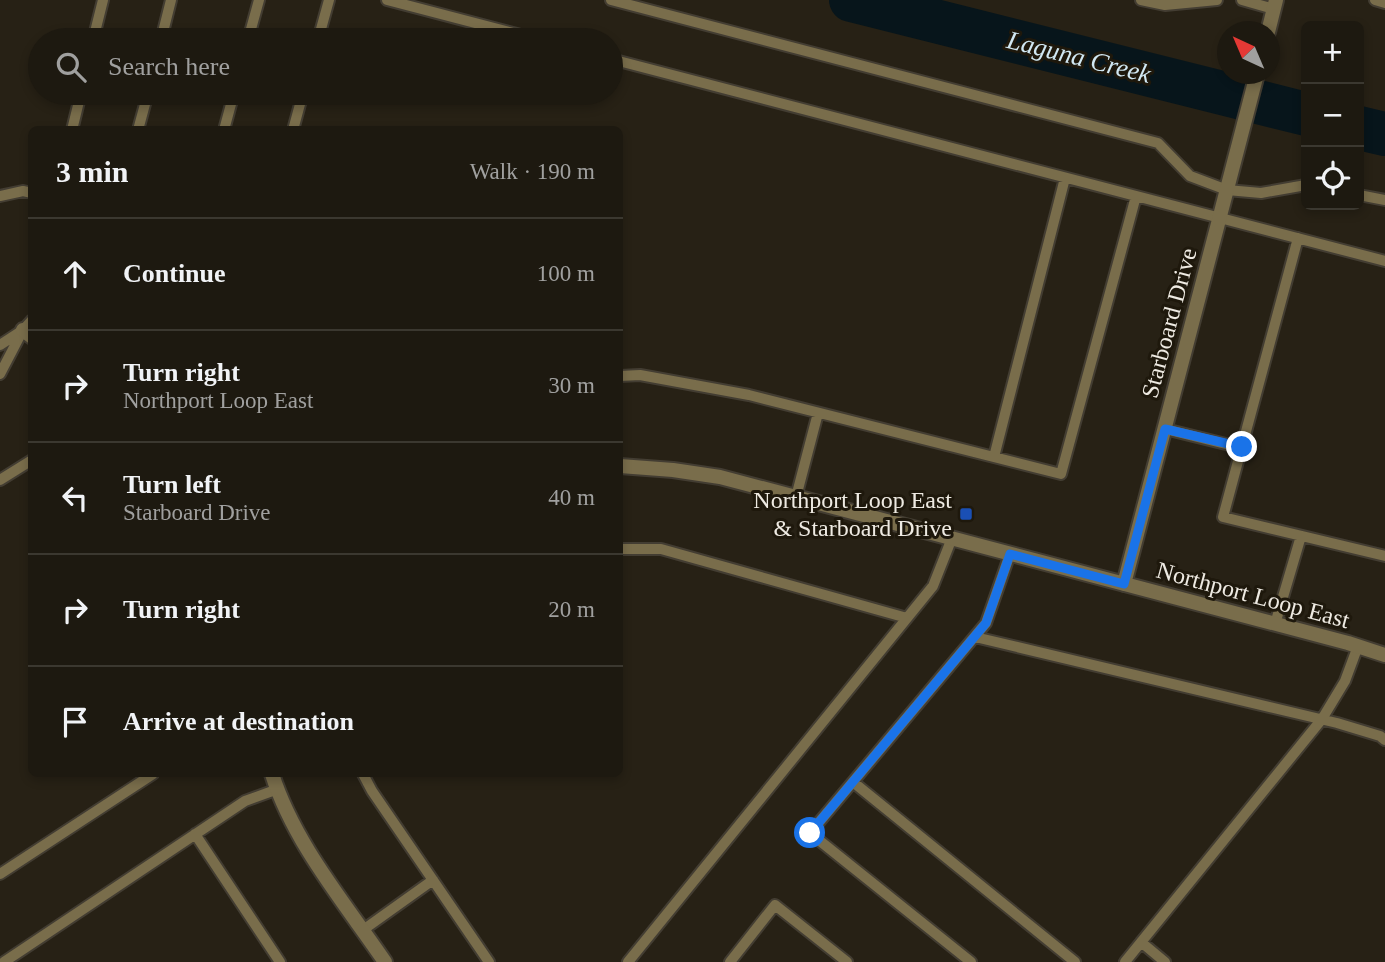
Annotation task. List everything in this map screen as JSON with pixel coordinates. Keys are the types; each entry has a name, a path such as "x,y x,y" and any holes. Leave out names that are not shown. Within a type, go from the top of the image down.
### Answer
{"street":[{"name":"Starboard Drive","path":"1124,584 1254,84"},
{"name":"Northport Loop East","path":"623,466 720,477 1385,655"},
{"path":"273,777 302,839 385,962"}],"lane":[{"path":"96,28 103,0"},
{"path":"164,28 171,0"},
{"path":"251,28 259,0"},
{"path":"321,28 329,0"},
{"path":"387,0 494,28"},
{"path":"611,0 1158,143 1190,176 1261,193 1301,186"},
{"path":"1141,0 1165,5 1217,0"},
{"path":"1242,0 1272,15"},
{"path":"1375,0 1385,3"},
{"path":"623,62 1385,261"},
{"path":"73,126 78,105"},
{"path":"139,126 145,105"},
{"path":"225,126 231,105"},
{"path":"294,126 300,105"},
{"path":"994,457 1065,178"},
{"path":"0,196 28,192"},
{"path":"623,376 640,375 735,393 1061,474 1136,196"},
{"path":"1364,196 1385,200"},
{"path":"1298,239 1223,517 1385,556"},
{"path":"0,345 28,329"},
{"path":"0,374 28,330"},
{"path":"796,497 818,412"},
{"path":"1165,429 1242,447"},
{"path":"0,480 28,462"},
{"path":"1275,624 1301,536"},
{"path":"628,962 933,586 952,538"},
{"path":"623,549 661,549 907,618"},
{"path":"971,962 810,833 986,623 1010,554"},
{"path":"975,637 1322,719 1381,736 1385,740"},
{"path":"1125,962 1322,719 1345,681 1358,646"},
{"path":"0,874 148,777"},
{"path":"365,777 489,962"},
{"path":"853,782 1075,962"},
{"path":"4,962 245,801 278,789"},
{"path":"195,834 281,962"},
{"path":"363,930 433,880"},
{"path":"730,962 775,905 847,962"},
{"path":"1141,942 1165,962"}],"waterway":[{"name":"Laguna Creek","path":"851,0 1301,113"},
{"name":"Laguna Creek","path":"1364,129 1385,134"}],"place":[{"name":"Northport Loop East & Starboard Drive","path":"966,514"}],"route":[{"path":"810,833 986,623 1010,554 1124,584 1165,429 1242,447"}]}
